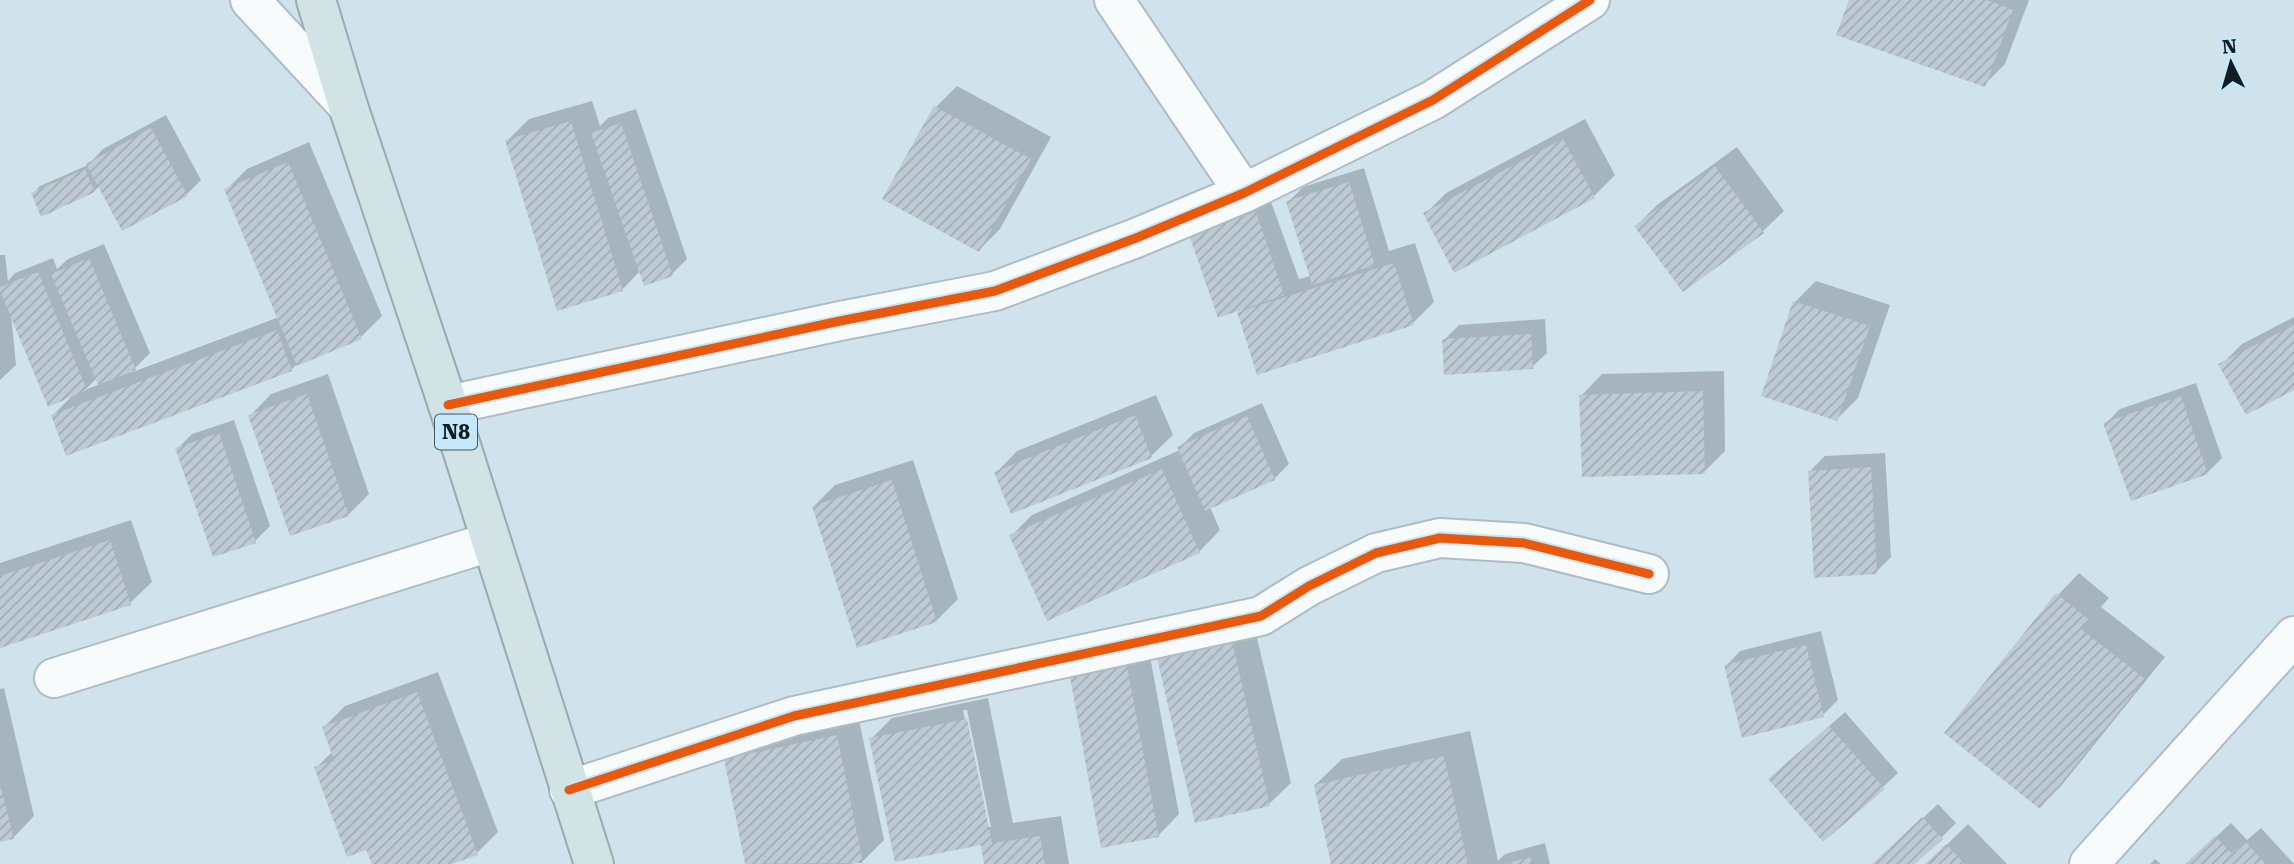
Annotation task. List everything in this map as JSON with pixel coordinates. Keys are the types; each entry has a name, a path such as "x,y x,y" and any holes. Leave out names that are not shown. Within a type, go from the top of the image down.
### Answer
{"highway":[{"name":"N8","path":"316,0 594,864"}],"street":[{"path":"250,0 348,106"},
{"path":"1114,0 1244,193"},
{"path":"448,405 995,291 1136,238 1244,193 1433,100 1590,0"},
{"path":"569,790 794,716 1261,615 1308,586 1376,553 1440,538 1524,543 1649,574"},
{"path":"54,678 490,542"},
{"path":"2089,864 2294,636"}],"building":[{"path":"1849,0 1987,0 2013,10 1985,87 1836,35"},
{"path":"934,106 1031,159 979,252 882,199"},
{"path":"571,121 623,291 557,311 505,140"},
{"path":"621,123 673,276 644,286 591,133"},
{"path":"151,128 188,196 122,231 86,164"},
{"path":"1563,139 1595,198 1454,273 1423,213"},
{"path":"288,162 362,339 297,366 224,189"},
{"path":"1715,166 1764,233 1683,292 1634,226"},
{"path":"85,169 95,192 41,217 31,193"},
{"path":"1349,182 1375,265 1312,285 1286,201"},
{"path":"1256,212 1284,295 1218,318 1189,235"},
{"path":"89,258 136,370 98,385 51,274"},
{"path":"1394,263 1414,325 1257,375 1237,312"},
{"path":"38,272 87,390 48,407 0,291 0,287"},
{"path":"1793,301 1870,326 1837,421 1761,396"},
{"path":"2294,325 2294,390 2246,415 2218,364"},
{"path":"277,330 292,371 66,456 51,415"},
{"path":"1531,334 1533,369 1444,375 1442,339"},
{"path":"1703,391 1705,474 1582,477 1579,395"},
{"path":"307,394 349,516 290,536 248,415"},
{"path":"2181,396 2208,474 2131,501 2103,423"},
{"path":"1135,415 1152,458 1011,514 994,472"},
{"path":"1247,416 1275,480 1205,511 1177,447"},
{"path":"219,433 256,543 213,557 175,448"},
{"path":"1871,467 1877,574 1814,578 1808,471"},
{"path":"1162,469 1200,553 1047,621 1009,535"},
{"path":"892,480 937,622 857,648 812,506"},
{"path":"110,540 131,605 0,648 0,576"},
{"path":"2056,593 2089,620 2081,629 2145,679 2040,809 1944,733"},
{"path":"1232,641 1270,806 1195,823 1157,658"},
{"path":"1806,645 1824,717 1742,738 1724,665"},
{"path":"1127,666 1159,837 1101,848 1070,677"},
{"path":"417,692 478,855 452,864 372,864 366,850 347,857 314,767 334,760 322,727"},
{"path":"967,719 992,843 1040,836 1045,864 984,864 981,845 895,862 869,738"},
{"path":"1829,726 1885,789 1823,842 1768,779"},
{"path":"837,735 863,863 745,864 724,759"},
{"path":"1444,756 1468,864 1331,864 1314,785"},
{"path":"0,784 14,839 0,842"},
{"path":"1922,817 1943,839 1915,864 1872,864"},
{"path":"2215,836 2231,853 2245,841 2266,864 2185,864"},
{"path":"1946,844 1965,864 1925,864"},
{"path":"1530,857 1532,864 1507,864 1507,863"}],"cycle path":[{"path":"448,405 840,321 995,291 1136,238 1244,193 1433,100 1590,0"},
{"path":"569,790 794,716 1261,616 1309,586 1376,553 1440,538 1524,543 1649,574"}]}
